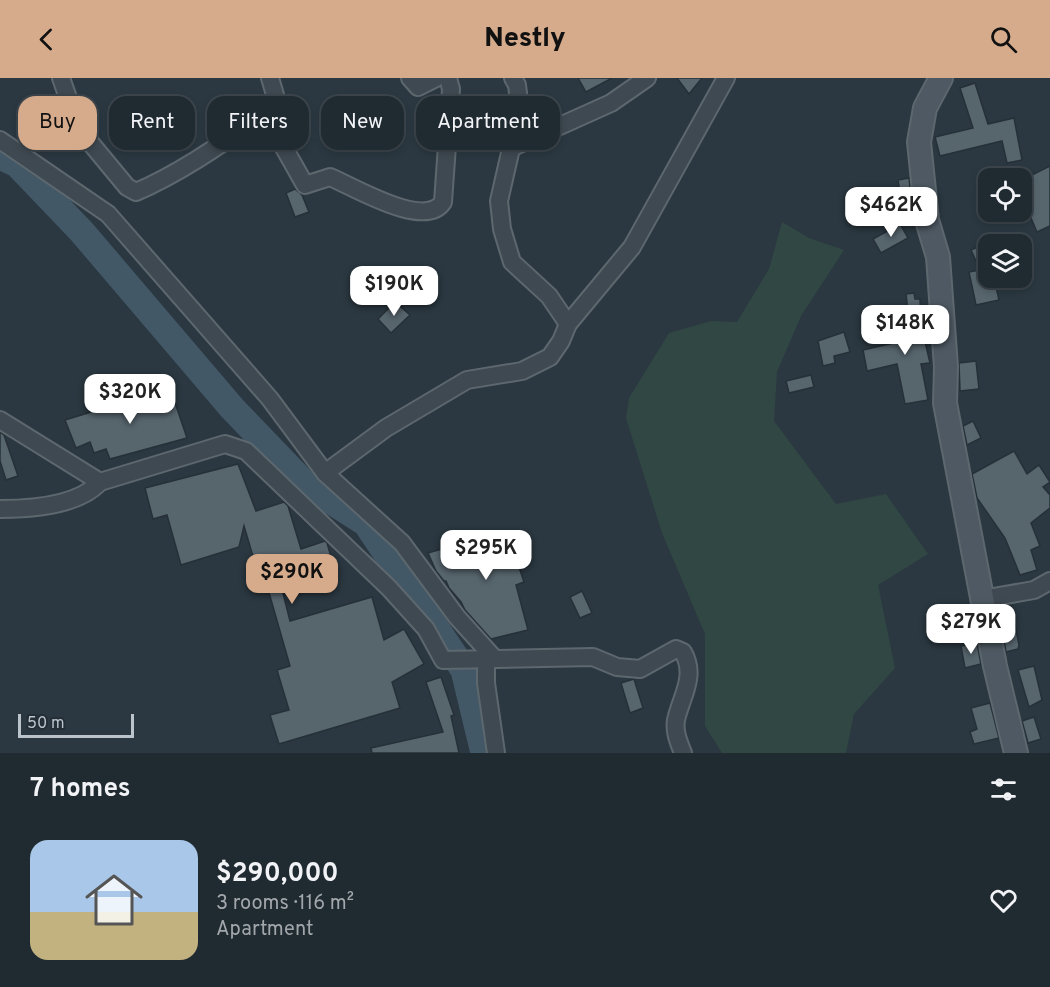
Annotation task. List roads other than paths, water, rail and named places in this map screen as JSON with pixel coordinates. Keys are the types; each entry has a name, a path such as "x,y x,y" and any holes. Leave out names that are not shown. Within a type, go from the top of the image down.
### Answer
{"street":[{"path":"61,78 79,129 127,187 136,192 211,150"},
{"path":"270,78 275,96"},
{"path":"410,78 418,87 436,78"},
{"path":"448,78 452,96"},
{"path":"513,78 517,85 518,96"},
{"path":"560,123 611,103 647,78"},
{"path":"325,473 386,428 467,380 522,371 550,357 561,341 568,324 632,247 726,78"},
{"path":"941,78 926,108 919,142 927,220 938,257 945,404 982,599 1016,753"},
{"path":"0,140 108,214 270,399 325,473 402,543 490,659 486,683 496,753"},
{"path":"285,150 305,185 330,177 390,205 409,211 432,212 439,209 444,202 449,150"},
{"path":"511,150 499,201 502,229 512,262 549,296 568,324"},
{"path":"0,420 100,482"},
{"path":"0,509 54,503 81,497 100,482 225,444 246,451 389,588 426,629 443,660 593,657 617,667 640,669 676,649 683,652 688,661 688,689 676,721 677,739 682,753"},
{"path":"982,599 1034,590 1050,581"}],"waterway":[{"path":"0,156 17,164 82,232 232,408 306,485 366,523 464,670 484,753"}]}
